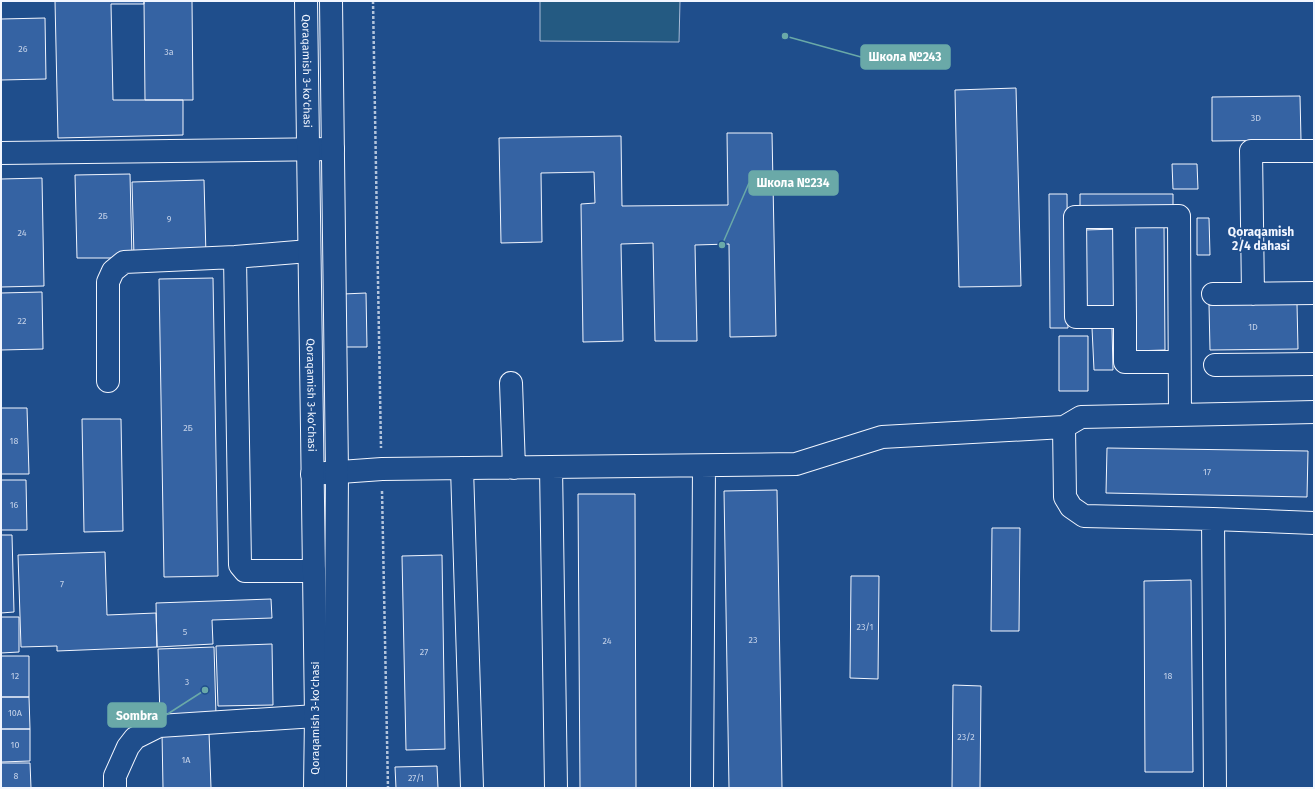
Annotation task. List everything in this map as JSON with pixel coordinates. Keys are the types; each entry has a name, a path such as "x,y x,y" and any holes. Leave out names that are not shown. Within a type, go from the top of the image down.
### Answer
{"main road":[{"name":"Qoraqamish 3-ko'chasi","path":"306,1 316,716 315,788"},
{"name":"Qoraqamish 3-ko'chasi","path":"331,1 337,472 335,788"},
{"path":"1,153 333,150"},
{"path":"1253,294 1251,151 1314,151"},
{"path":"1125,317 1076,317 1075,217 1179,216 1180,415"},
{"path":"1124,217 1125,362 1179,362"},
{"path":"108,381 108,282 113,271 124,262 235,257 309,251"},
{"path":"235,257 240,565 245,571 314,571"},
{"path":"1213,294 1314,293"},
{"path":"1215,365 1314,364"},
{"path":"512,383 514,468"},
{"path":"312,474 382,469 796,464 882,437 1064,427 1081,417 1314,412"},
{"path":"1064,427 1065,497 1071,507 1084,516 1314,523"},
{"path":"702,788 704,466"},
{"path":"551,467 556,788"},
{"path":"462,468 472,788"},
{"path":"1213,519 1215,788"},
{"path":"115,788 115,776 128,747 135,738 159,726 316,716"}],"path":[{"path":"373,1 388,788"}],"shaded area":[{"path":"540,1 680,1 679,42 540,41"}],"building":[{"path":"55,1 144,1 144,4 111,4 113,100 183,100 183,135 58,138"},
{"path":"144,1 192,1 193,100 145,100"},
{"path":"45,18 46,79 1,80 1,19"},
{"path":"1016,88 1021,286 959,287 955,90"},
{"path":"1300,96 1301,140 1212,141 1212,97"},
{"path":"727,133 772,133 776,336 730,337 729,244 695,245 697,341 655,341 653,243 621,244 623,341 583,342 581,204 595,203 594,172 541,173 542,242 501,243 499,138 621,136 622,206 728,205"},
{"path":"1172,164 1197,164 1198,189 1173,189"},
{"path":"130,174 132,258 77,258 75,175"},
{"path":"42,178 44,286 1,287 1,179"},
{"path":"204,180 206,256 134,257 132,182"},
{"path":"1049,194 1067,194 1068,328 1050,328"},
{"path":"1080,194 1173,194 1173,211 1080,211"},
{"path":"1197,218 1209,218 1210,255 1197,255"},
{"path":"1164,226 1165,350 1132,351 1131,227"},
{"path":"1118,229 1119,307 1085,307 1084,230"},
{"path":"213,278 218,576 164,577 159,279"},
{"path":"42,292 43,349 1,350 1,293"},
{"path":"366,293 367,347 344,347 343,294"},
{"path":"1297,304 1298,349 1210,350 1209,305"},
{"path":"1112,327 1113,370 1094,370 1092,328"},
{"path":"1059,336 1088,336 1088,391 1059,391"},
{"path":"1,408 27,408 29,474 1,474"},
{"path":"82,419 121,419 123,531 84,532"},
{"path":"1107,448 1308,451 1307,497 1106,493"},
{"path":"1,480 26,480 27,530 1,530"},
{"path":"777,490 782,788 729,788 724,491"},
{"path":"578,494 635,494 636,788 580,788"},
{"path":"992,528 1020,528 1019,631 991,631"},
{"path":"1,535 12,535 14,612 1,613"},
{"path":"105,552 107,615 156,613 157,647 57,651 57,646 21,647 18,555"},
{"path":"442,555 445,749 406,750 402,556"},
{"path":"851,576 879,576 878,679 850,678"},
{"path":"1191,580 1193,772 1145,772 1144,581"},
{"path":"271,599 272,618 212,620 213,644 157,647 156,603"},
{"path":"1,617 19,617 19,652 1,653"},
{"path":"272,644 273,705 218,706 216,646"},
{"path":"214,647 216,715 160,717 158,649"},
{"path":"1,656 29,656 29,697 1,697"},
{"path":"953,685 981,686 980,788 952,788"},
{"path":"1,697 29,697 30,729 1,729"},
{"path":"1,729 30,729 30,761 1,762"},
{"path":"209,732 211,788 163,788 162,733"},
{"path":"1,763 30,763 31,788 1,788"},
{"path":"437,766 438,788 396,788 395,767"}],"place":[{"name":"Школа №243","path":"785,36"},
{"name":"Школа №234","path":"722,245"},
{"name":"Sombra","path":"205,690"}],"district":[{"name":"Qoraqamish 2/4 dahasi","path":"1261,239"}]}
